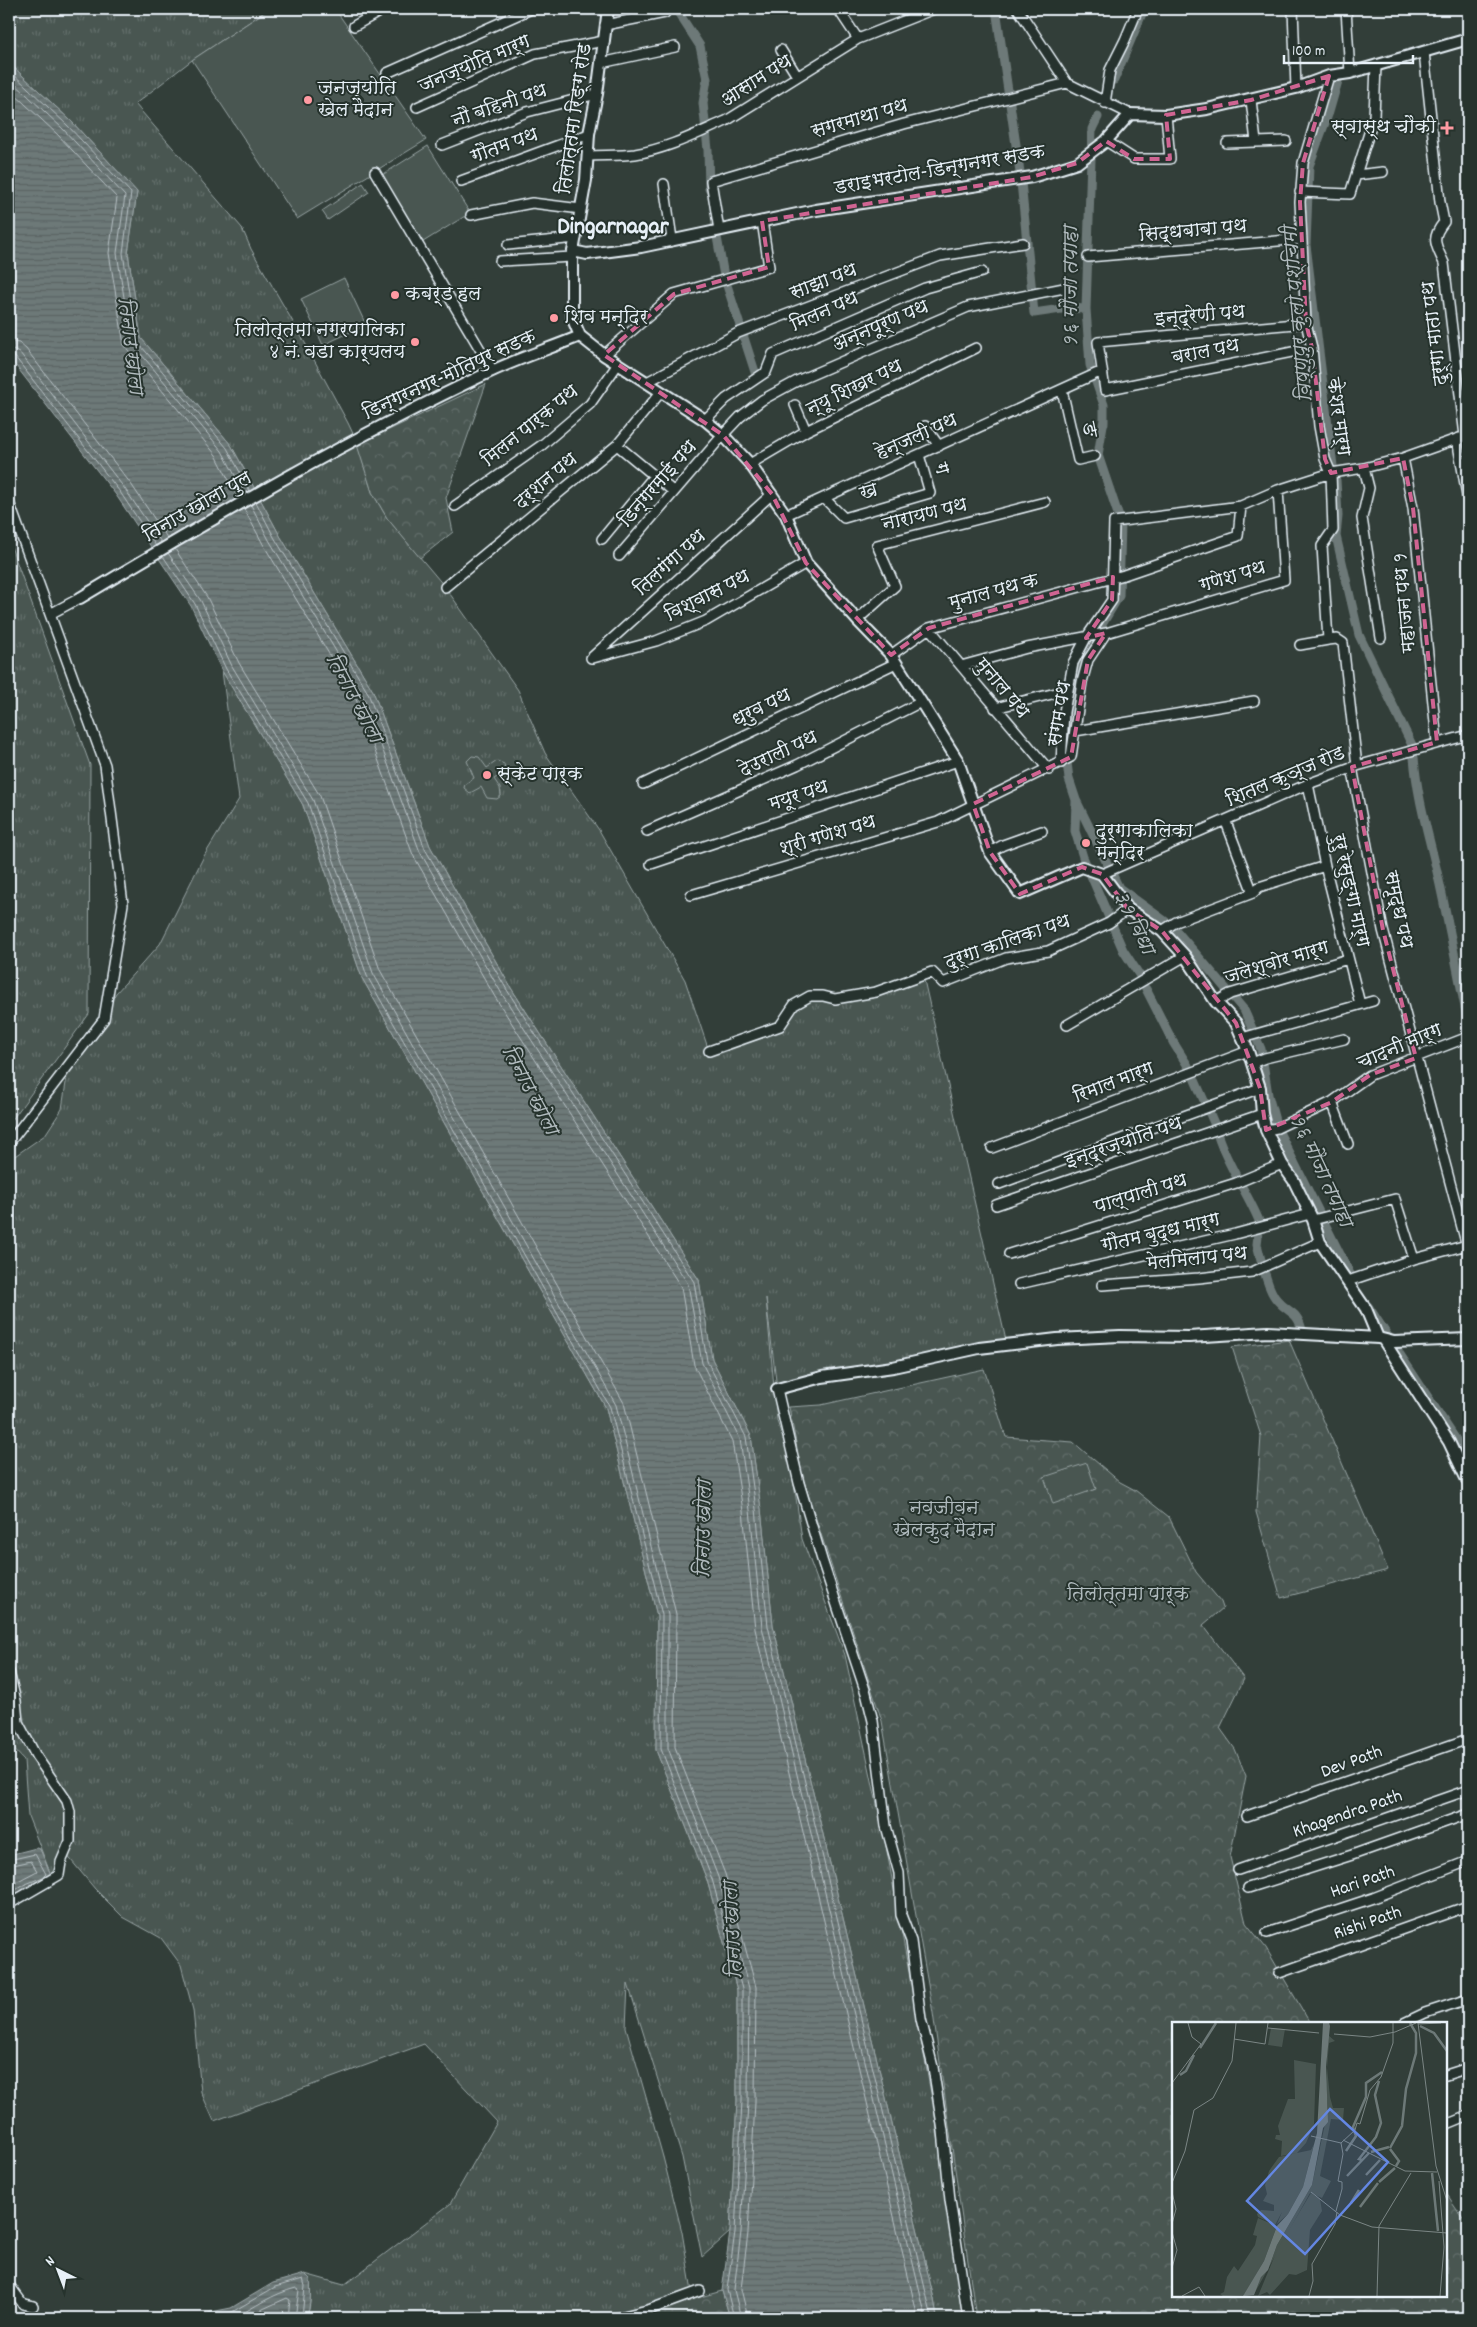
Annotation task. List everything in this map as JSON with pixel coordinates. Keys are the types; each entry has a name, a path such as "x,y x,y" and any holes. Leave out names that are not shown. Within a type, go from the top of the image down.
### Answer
{"street":[{"path":"354,26 384,9"},
{"path":"387,73 530,9"},
{"name":"तिलोत्तमा रिङ्ग रोड","path":"580,336 572,317 573,254 581,210 589,134 597,94 608,9"},
{"path":"838,9 858,39"},
{"name":"आसाम पथ","path":"588,156 634,154 669,146 726,121 858,39 921,11 934,9"},
{"path":"1018,9 1067,82 1087,94 1130,114 1166,115 1251,100 1296,88 1329,76 1350,73 1468,39"},
{"path":"1105,103 1110,70 1115,57 1126,40 1138,9"},
{"path":"1293,9 1296,88"},
{"path":"1346,9 1350,73"},
{"path":"605,25 665,13"},
{"name":"जनज्योति मार्ग","path":"417,108 535,54 604,41"},
{"path":"601,63 675,47"},
{"path":"781,50 798,76"},
{"name":"दुर्गा माता पथ","path":"1424,52 1440,202 1444,222 1437,231 1435,242 1444,263 1468,501"},
{"path":"1307,192 1350,194 1374,117 1376,65"},
{"name":"केशर मार्ग","path":"1329,76 1303,163 1307,192 1301,239 1306,323 1312,348 1319,426 1325,459 1331,473 1364,468 1404,458 1463,437"},
{"name":"सगरमाथा पथ","path":"716,230 712,181 904,124 1067,82"},
{"name":"नौ बहिनी पथ","path":"442,145 527,112 597,94"},
{"path":"1251,100 1256,142"},
{"name":"डराइभरटोल-डिन्गनगर सडक","path":"573,254 641,247 816,210 1032,178 1077,163 1106,142 1130,114"},
{"path":"1106,142 1134,159 1170,159 1166,115"},
{"name":"गौतम पथ","path":"461,181 589,134"},
{"path":"1226,143 1286,141"},
{"path":"375,172 493,371"},
{"path":"1356,174 1383,172"},
{"path":"664,184 672,240"},
{"path":"471,215 532,203 581,210"},
{"path":"604,355 674,294 769,268 762,221"},
{"path":"508,245 576,238"},
{"name":"सिद्धबाबा पथ","path":"1088,256 1301,239"},
{"name":"साझा पथ","path":"647,382 741,332 940,256 1023,243"},
{"path":"500,261 573,254"},
{"name":"मिलन पथ","path":"705,420 726,399 766,372 773,354 925,288 982,272"},
{"name":"अन्नपूर्ण पथ","path":"723,435 740,417 762,400 797,381 968,307 1069,288"},
{"name":"इन्द्रेणी पथ","path":"1094,374 1098,342 1306,323"},
{"path":"580,336 604,355 705,420 723,435 750,464 786,515 806,562 894,659 958,761 990,852 1020,894 1082,866 1102,874 1128,909 1162,931 1185,956 1216,1002 1236,1023 1248,1051 1260,1088 1262,1114 1266,1130 1282,1164 1294,1181 1311,1217 1320,1242 1348,1281 1449,1442 1468,1482"},
{"name":"डिन्गरनगर-मोतिपुर सडक","path":"336,450 493,371 580,336"},
{"name":"न्यू शिखर पथ","path":"750,464 806,431 976,348"},
{"name":"बराल पथ","path":"1094,374 1105,390 1312,348"},
{"name":"मिलन पार्क पथ","path":"456,506 542,445 590,404 618,364"},
{"name":"हेन्जली पथ","path":"786,515 1094,374"},
{"name":"ङ","path":"1062,390 1078,460 1095,456"},
{"name":"दर्शन पथ","path":"445,587 617,445 661,392"},
{"path":"795,405 806,431"},
{"path":"925,426 939,446"},
{"name":"डिन्गरमाई पथ","path":"619,556 723,435"},
{"path":"617,445 674,492"},
{"name":"तिनाउ खोला पुल","path":"80,598 230,509 336,450"},
{"name":"ग","path":"919,455 930,493"},
{"name":"महाजन पथ १","path":"1404,458 1414,508 1437,742"},
{"path":"1364,468 1369,488 1362,518 1381,638"},
{"path":"1061,763 1061,739 1073,663 1086,638 1112,600 1114,522 1241,506 1278,490 1331,473 1332,530 1322,546 1328,640 1300,645"},
{"path":"602,539 654,476"},
{"name":"गणेश पथ","path":"1106,633 1284,580 1278,490"},
{"name":"ख","path":"824,498 844,518 930,493"},
{"name":"तिलगंगा पथ","path":"591,658 772,494"},
{"path":"9,502 105,765 123,904 104,1019 9,1143"},
{"name":"नारायण पथ","path":"857,620 895,586 877,545 1045,502"},
{"name":"गणेश पथ","path":"1124,575 1238,536 1241,506"},
{"name":"विश्वास पथ","path":"591,658 656,641 706,621 806,562"},
{"name":"मुनाल पथ क","path":"894,659 929,628 1124,575"},
{"path":"50,614 80,598"},
{"name":"मुनाल पथ","path":"929,628 1049,770"},
{"path":"961,666 1027,648 1106,633"},
{"name":"संगम पथ","path":"973,804 1049,770 1071,757 1082,682 1088,660 1106,633"},
{"name":"समृद्ध पथ","path":"1328,640 1336,639 1343,643 1354,766 1383,930 1468,1248"},
{"name":"ध्रुव पथ","path":"643,784 894,659"},
{"path":"995,708 1068,690"},
{"path":"1075,731 1254,701"},
{"name":"देउराली पथ","path":"647,831 798,765 921,702"},
{"name":"शितल कुञ्ज रोड","path":"1102,874 1226,822 1308,784 1354,766 1468,735"},
{"name":"मयूर पथ","path":"651,864 958,761"},
{"name":"रुरु रेसुङ्गा मार्ग","path":"1308,784 1325,866 1360,1004"},
{"name":"श्री गणेश पथ","path":"690,895 938,822 973,804"},
{"path":"1226,822 1253,893"},
{"path":"990,852 1002,845 1042,831"},
{"path":"1162,931 1176,922 1253,893 1259,887 1325,866"},
{"name":"दुर्गा कालिका पथ","path":"709,1051 780,1026 794,1005 810,996 824,996 835,999 876,992 932,972 943,984 1006,958 1048,951 1109,923 1128,909"},
{"path":"1067,1026 1185,956"},
{"name":"जलेश्वोर मार्ग","path":"1216,1002 1230,994 1348,959"},
{"path":"1242,1038 1264,1030 1373,1001"},
{"name":"चादनी मार्ग","path":"1266,1130 1277,1128 1332,1102 1370,1075 1468,1038"},
{"path":"1252,1063 1265,1058 1344,1039"},
{"name":"रिमाल मार्ग","path":"992,1148 1248,1051"},
{"path":"999,1184 1260,1088"},
{"path":"1332,1102 1348,1144"},
{"name":"इन्द्रज्योति पथ","path":"996,1205 1262,1114"},
{"name":"पाल्पाली पथ","path":"1009,1254 1240,1181 1282,1164"},
{"name":"गौतम बुद्ध मार्ग","path":"1019,1284 1311,1217 1327,1217 1395,1199 1414,1259"},
{"name":"मेलमिलाप पथ","path":"1102,1285 1252,1272 1320,1242"},
{"path":"1348,1281 1414,1259 1468,1248"},
{"path":"968,2318 950,2200 943,2131 933,2067 921,2019 911,1941 901,1915 898,1873 886,1826 873,1721 866,1693 799,1483 777,1389 822,1377 893,1367 979,1348 1038,1341 1120,1336 1189,1337 1268,1332 1385,1340 1468,1339"},
{"path":"9,1672 16,1701 18,1722 36,1756 66,1801 70,1812 70,1841 61,1862 59,1875 9,1904"},
{"name":"Dev Path","path":"1247,1816 1468,1739"},
{"name":"Khagendra Path","path":"1238,1870 1468,1790"},
{"path":"1248,1888 1352,1855 1468,1814"},
{"name":"Hari Path","path":"1267,1932 1373,1898 1468,1862"},
{"name":"Rishi Path","path":"1279,1973 1468,1906"},
{"path":"1406,2022 1425,2013 1468,1999"},
{"path":"1447,2075 1468,2068"},
{"path":"1447,2125 1468,2116"},
{"path":"9,2285 23,2304 33,2306"},
{"path":"616,2318 651,2309 700,2291"}],"highlighted area":[{"path":"1329,76 1303,163 1300,202 1306,323 1312,348 1325,459 1331,473 1403,458 1413,508 1437,742 1352,767 1383,930 1416,1058 1370,1075 1332,1102 1266,1130 1260,1088 1236,1023 1162,931 1128,909 1102,874 1082,867 1020,894 990,852 973,804 1071,757 1088,660 1106,633 1086,638 1112,600 1113,577 929,628 891,655 806,563 772,494 723,435 604,355 674,294 769,267 762,221 1032,177 1077,163 1106,141 1134,159 1170,159 1166,115 1251,100"}],"green space":[{"path":"9,9 269,9 192,60 135,104 242,228 251,249 348,423 356,440 372,492 387,518 445,587 518,690 545,753 599,830 685,980 709,1051 780,1026 798,1009 811,1001 822,1000 834,1003 874,997 924,980 1007,1345 777,1389 766,1298 777,1421 791,1463 802,1539 845,1655 886,1846 936,2121 964,2318 937,2318 773,1625 751,1436 712,1359 699,1280 511,988 430,846 373,691 279,534 231,445 141,338 128,253 137,192 71,121 9,63"},
{"name":"जनज्योति खेल मैदान","path":"269,9 335,9 426,140 297,219 192,60"},
{"path":"428,146 470,213 423,242 382,175"},
{"path":"363,183 369,192 328,220 322,211"},
{"path":"344,278 366,325 323,345 301,299"},
{"path":"486,384 446,498 453,532 420,558 387,518 372,492 357,445"},
{"path":"9,541 90,765 89,1014 9,1124"},
{"path":"222,671 303,805 362,978 606,1408 657,1616 656,1750 707,1880 737,1990 737,2101 730,2232 702,2257 682,2157 628,1984 626,2027 682,2232 692,2292 627,2313 596,2318 306,2318 310,2304 310,2279 305,2274 344,2285 450,2204 497,2122 424,2044 214,2121 201,2092 193,2010 181,1965 161,1938 123,1917 95,1889 66,1854 71,1817 20,1720 21,1707 9,1660 9,1160 45,1135 62,1109 67,1076 116,993 160,944 204,856 239,799"},
{"name":"स्केट पार्क","path":"472,756 479,757 487,768 497,761 504,764 505,772 494,779 500,788 501,796 497,799 487,798 481,787 470,793 464,788 465,784 474,778 467,761"},
{"path":"1289,1340 1388,1570 1281,1598 1256,1512 1261,1436 1232,1347"},
{"path":"984,1369 1006,1437 1073,1442 1120,1482 1135,1490 1169,1517 1196,1572 1221,1602 1223,1608 1203,1625 1244,1679 1220,1728 1235,1749 1246,1776 1230,1857 1246,1923 1266,1948 1309,2022 1172,2022 1172,2297 1447,2297 1447,2194 1468,2225 1468,2318 976,2318 933,2013 882,1721 803,1479 789,1407 821,1405"},
{"path":"1087,1463 1096,1489 1053,1504 1044,1477"},
{"path":"9,1685 12,1715 65,1802 68,1840 51,1875 28,1816 24,1760 9,1744"},
{"path":"722,2291 730,2318 625,2318"}],"water":[{"name":"तिनाउ खोला","path":"9,63 71,121 137,192 128,253 141,338 231,445 279,534 373,691 430,846 511,988 699,1280 712,1359 751,1436 773,1625 937,2318 730,2318 722,2291 730,2232 737,2101 737,1990 707,1880 656,1750 657,1616 606,1408 362,978 303,805 222,671 191,606 116,495 9,357"},
{"path":"36,1848 40,1849 51,1875 47,1881 23,1890 9,1902 9,1855"},
{"path":"305,2274 310,2279 310,2304 306,2318 198,2318 211,2312 231,2308 273,2283"}],"waterway":[{"path":"676,9 700,46 707,79 703,103 708,150 709,189"},
{"path":"996,9 1020,172 1034,313 1068,308 1086,309"},
{"path":"1114,80 1144,9"},
{"name":"विष्णुपुर कुलो पश्चिमी","path":"1333,466 1306,245 1309,166 1329,112 1340,74"},
{"name":"१६ मौजा तपाहा","path":"1098,117 1092,129 1086,309 1090,365 1104,405 1104,423"},
{"path":"715,226 724,276 756,375"},
{"name":"१६ मौजा तपाहा","path":"1065,736 1082,658 1119,596 1121,523 1098,455 1104,419"},
{"name":"विष्णुपुर कुलो पश्चिमी","path":"1336,480 1338,516 1336,536 1359,635 1412,745"},
{"name":"१६ मौजा तपाहा","path":"1066,754 1069,779 1076,800 1119,888 1173,927 1244,1010 1261,1049 1268,1095 1277,1128 1355,1284"},
{"name":"विष्णुपुर कुलो पश्चिमी","path":"1414,757 1421,802 1468,1022"},
{"name":"३१ विधा","path":"1076,801 1075,831 1083,857 1123,950 1140,976"},
{"name":"३१ विधा","path":"1146,989 1173,1042 1188,1066"},
{"name":"३१ विधा","path":"1194,1078 1214,1123"},
{"name":"३१ विधा","path":"1218,1136 1260,1223"},
{"name":"३१ विधा","path":"1258,1236 1257,1244 1261,1260"},
{"name":"३१ विधा","path":"1265,1274 1275,1297 1295,1315 1302,1330"},
{"name":"१६ मौजा तपाहा","path":"1368,1306 1468,1458"}],"place":[{"name":"जनज्योति खेल मैदान","path":"308,100"},
{"name":"स्वास्थ चौकी","path":"1447,128"},
{"name":"कबर्ड हल","path":"395,295"},
{"name":"शिव मन्दिर","path":"554,318"},
{"name":"तिलोत्तमा नगरपालिका ४ नं. वडा कार्यलय","path":"415,342"},
{"name":"स्केट पार्क","path":"487,775"},
{"name":"दुर्गाकालिका मन्दिर","path":"1086,843"}],"district":[{"name":"Dingarnagar","path":"613,228"}],"park label":[{"name":"नवजीवन खेलकुद मैदान","path":"944,1520"},
{"name":"तिलोत्तमा पार्क","path":"1128,1595"}]}
